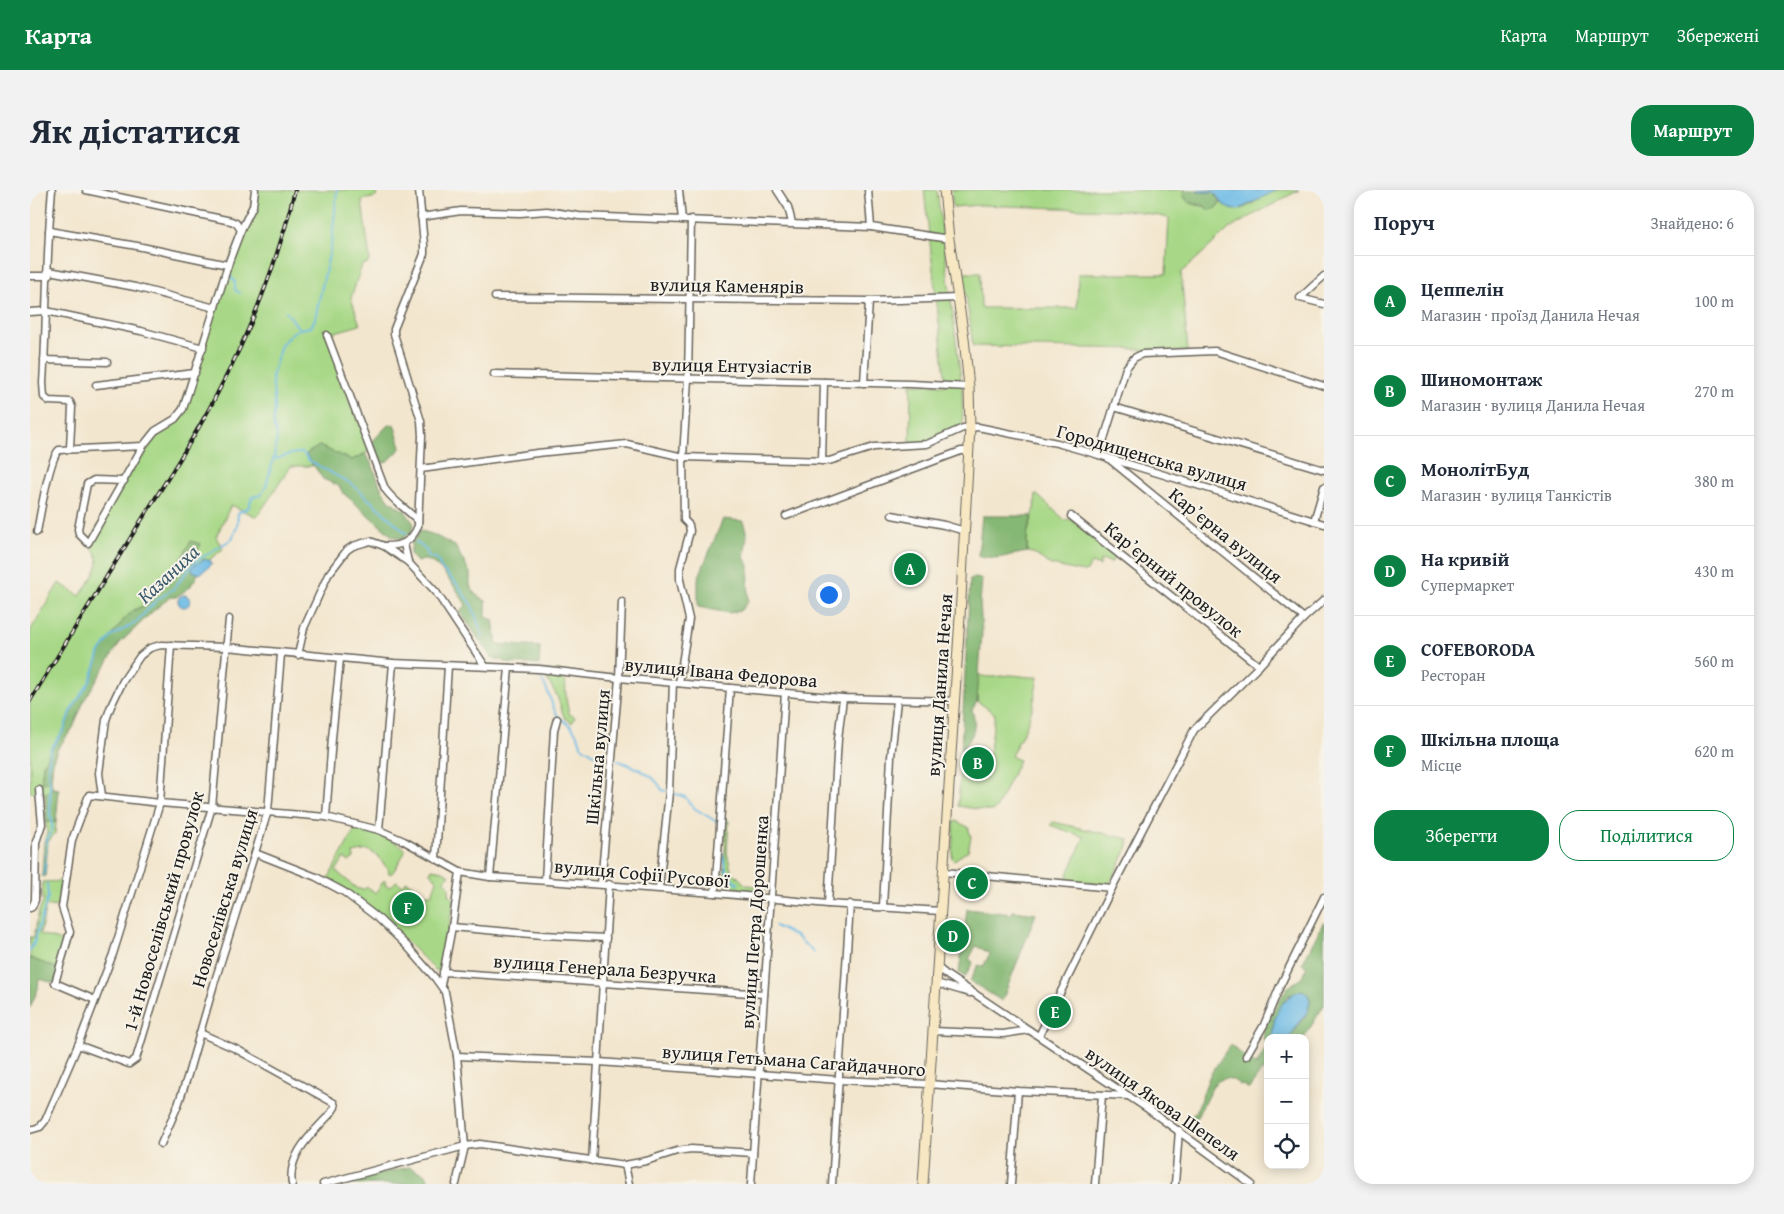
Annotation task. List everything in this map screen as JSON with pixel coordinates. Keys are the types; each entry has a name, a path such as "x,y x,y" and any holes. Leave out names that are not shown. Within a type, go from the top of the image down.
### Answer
{"main road":[{"name":"вулиця Данила Нечая","path":"923,1184 955,701 970,427 969,387 944,190"}],"street":[{"path":"52,190 43,383 44,397 48,401 70,402 72,407 70,448"},
{"path":"86,190 231,221 236,223 241,230"},
{"path":"124,481 94,480 88,484 78,529 79,534 88,544 124,481 143,446 155,431 175,419 181,412 228,265 241,230 253,206 255,190"},
{"path":"384,546 404,544 414,534 418,521 421,421 394,330 424,254 419,190"},
{"path":"679,190 682,220"},
{"path":"777,190 788,208 792,223"},
{"path":"868,190 871,227"},
{"path":"421,217 461,211 520,214 547,211 579,216 871,227 949,239"},
{"path":"659,888 669,792 676,683 689,619 680,580 680,568 690,531 689,525 684,520 683,457 688,379 691,219"},
{"path":"49,231 137,246 228,265"},
{"path":"30,276 49,273 135,287 215,308"},
{"path":"1324,276 1300,298 1324,304"},
{"name":"вулиця Каменярів","path":"495,297 869,301 959,298"},
{"path":"864,383 869,301"},
{"path":"30,312 46,312 141,330 203,348"},
{"path":"327,334 386,489 392,498 405,507 418,521"},
{"path":"1099,454 1126,368 1134,358 1142,354 1215,351 1324,386"},
{"path":"44,360 107,362"},
{"path":"96,385 195,373"},
{"name":"вулиця Ентузіастів","path":"494,374 969,387"},
{"path":"822,461 824,382"},
{"path":"1114,407 1324,470"},
{"path":"420,469 537,453 627,444 683,457 836,460 874,447 927,444 963,428 970,427"},
{"name":"Городищенська вулиця","path":"970,427 978,427 1099,454 1324,524"},
{"path":"37,532 55,453 59,450 70,448 143,446"},
{"path":"786,516 961,451 969,451"},
{"name":"Карʼєрна вулиця","path":"1106,457 1304,618"},
{"path":"1314,521 1324,487"},
{"path":"892,515 965,531"},
{"name":"Карʼєрний провулок","path":"1071,516 1259,666"},
{"path":"298,655 308,618 328,575 347,550 353,546 370,541 384,546 408,562 436,592 485,666"},
{"path":"404,544 408,562"},
{"path":"1039,1036 1112,888 1194,730 1324,600"},
{"name":"Шкільна вулиця","path":"601,884 619,678 622,602"},
{"name":"1-й Новоселівський провулок","path":"78,1045 129,1064 136,1060 212,807 229,619"},
{"name":"вулиця Івана Федорова","path":"102,796 99,773 106,720 110,706 123,681 140,656 150,648 161,645 226,647 281,654 393,663 539,669 844,698 955,701"},
{"path":"30,1130 40,1127 45,1122 96,1000 113,954 160,803 171,645"},
{"name":"Новоселівська вулиця","path":"161,1144 178,1105 268,811 281,654"},
{"path":"326,817 340,659"},
{"path":"380,830 393,663"},
{"path":"436,858 448,666"},
{"path":"490,877 509,668"},
{"path":"715,893 730,688"},
{"name":"вулиця Петра Дорошенка","path":"751,1184 785,693"},
{"path":"828,904 838,739 844,698"},
{"path":"883,906 891,757 897,700"},
{"path":"545,880 554,730 557,719"},
{"path":"30,908 34,900 36,842 42,824 39,790"},
{"path":"96,1000 55,983 70,932 62,906 72,840 89,795 326,817 380,830 404,840 460,872 441,985"},
{"path":"255,853 316,877 344,892 379,919 407,946 446,992 457,1056 465,1146 456,1184"},
{"name":"вулиця Софії Русової","path":"460,872 490,877 609,884 828,904 941,911"},
{"path":"944,872 1112,888"},
{"path":"592,1160 609,884"},
{"path":"1246,1056 1264,1025 1280,986 1321,909 1324,897"},
{"path":"832,1184 850,904"},
{"path":"452,927 606,938"},
{"path":"937,967 981,998"},
{"name":"вулиця Генерала Безручка","path":"443,972 764,994"},
{"path":"936,982 948,976"},
{"path":"936,982 947,987 966,991 981,998"},
{"path":"935,1000 940,992 947,987"},
{"name":"вулиця Якова Шепеля","path":"981,998 1179,1130 1252,1184"},
{"path":"933,1031 1004,1034 1029,1030"},
{"path":"200,1034 236,1049 334,1103 331,1113 300,1147 291,1170 292,1184"},
{"name":"вулиця Гетьмана Сагайдачного","path":"457,1056 599,1062 839,1080 1129,1096"},
{"path":"1011,1184 1018,1091"},
{"path":"1095,1184 1102,1095"},
{"path":"1175,1184 1179,1130"},
{"path":"323,1184 465,1146 488,1144 625,1165 690,1149 753,1153"},
{"path":"625,1165 628,1184"}],"green space":[{"path":"255,190 377,190 376,197 363,200 362,202 370,260 362,265 351,298 360,325 328,334 370,451 352,460 319,446 306,454 313,466 291,466 257,517 231,505 216,537 223,549 198,569 192,565 191,542 173,573 160,578 150,602 134,610 100,652 90,681 70,712 64,730 50,750 43,765 41,783 51,781 53,788 45,794 30,792 30,631 59,583 80,596 92,577 98,562 96,553 88,543 151,435 178,416 230,259 253,206"},
{"path":"924,190 937,190 962,387 963,428 932,442 910,445 911,384 946,385"},
{"path":"951,190 1183,190 1187,200 1195,205 1216,208 1220,202 1235,209 1249,205 1278,190 1299,190 1230,228 1181,273 1188,351 1142,354 1142,349 973,346 963,273 980,273 981,308 1077,308 1078,274 1166,274 1169,218 1136,211 980,205 953,207"},
{"path":"1183,190 1213,192 1220,202 1216,208 1209,211 1204,205 1192,204 1187,201"},
{"path":"394,424 401,447 391,458 378,465 372,442 387,426"},
{"path":"319,446 352,460 365,454 372,464 381,488 390,501 405,511 414,524 411,533 402,539 392,536 342,492 339,486 323,479 306,454"},
{"path":"1036,494 1065,520 1070,519 1116,555 1111,563 1105,560 1100,561 1100,566 1091,563 1087,571 1083,572 1051,565 1033,553 1027,552 1027,535 1034,511"},
{"path":"982,516 1032,516 1027,535 1027,552 997,558 978,556"},
{"path":"723,519 743,521 747,535 744,558 749,565 748,602 740,611 729,613 698,607 698,579"},
{"path":"421,531 432,534 455,546 470,573 470,586 476,595 486,601 486,617 493,620 497,644 540,647 539,665 509,663 491,657 460,612 466,605 448,578 430,561 422,560 417,562 410,554 412,543"},
{"path":"191,541 201,544 192,564 198,569 198,574 190,587 176,597 170,597 119,644 85,699 73,728 58,748 53,760 51,781 41,783 43,765 64,730 70,712 90,681 100,652 125,618 134,610 150,603 150,584 173,573"},
{"path":"970,579 982,579 980,603 982,632 977,701 972,710 974,727 971,737 961,751"},
{"path":"524,668 565,672 566,699 569,714 575,717 572,723 564,717 557,696 544,674 521,672"},
{"path":"978,675 991,677 1010,675 1038,677 1033,706 1026,727 1011,756 1019,760 997,807 993,811 958,806 960,774 986,776 995,714 977,701"},
{"path":"53,788 59,789 56,822 46,822 45,794"},
{"path":"726,821 729,821 727,852 731,870 746,885 772,887 771,891 746,890 724,885"},
{"path":"956,821 968,827 971,837 968,851 954,860 952,858 954,822"},
{"path":"46,822 56,822 55,833 48,842 45,877 42,876 44,842 47,832"},
{"path":"1053,822 1129,839 1127,849 1109,885 1065,881 1084,837 1050,825"},
{"path":"355,829 389,839 405,849 404,854 390,874 378,856 368,850 353,853 354,858 349,862 344,858 336,871 356,888 363,890 367,887 376,893 384,880 386,882 385,885 388,886 393,885 396,881 402,885 406,881 418,889 417,894 423,898 427,894 432,894 437,880 430,873 432,869 443,871 450,875 444,880 449,886 449,894 454,900 441,971 435,970 398,933 358,898 328,879"},
{"path":"66,881 62,907 46,906 40,934 67,943 59,969 30,958 30,937 34,937 43,901 42,882"},
{"path":"967,909 1012,914 1013,911 1036,914 1002,1001 970,981 978,965 983,967 990,953 976,946 969,959 973,962 965,977 959,973"},
{"path":"1324,921 1324,1005 1306,1034 1292,1034 1304,1019 1310,1002 1309,996 1302,990 1288,996 1274,1020 1272,1034 1264,1034 1264,1025 1287,988 1301,978 1307,967 1302,964"},
{"path":"30,958 59,969 55,983 39,979 38,989 30,1008"},
{"path":"1230,1045 1256,1065 1264,1052 1264,1072 1262,1070 1249,1089 1227,1078 1218,1081 1214,1084 1197,1117 1189,1120 1195,1114 1210,1075"},
{"path":"409,1167 426,1174 430,1184 335,1184"}],"water":[{"path":"1200,190 1277,190 1238,210 1233,210 1226,207 1213,192 1197,192"},
{"path":"204,559 211,561 212,564 200,574 192,571 193,566"},
{"path":"182,595 186,595 190,601 186,607 182,607 178,603 178,599"},
{"path":"1302,990 1307,993 1310,1000 1308,1011 1292,1034 1272,1034 1275,1016 1280,1006"}],"waterway":[{"name":"Казаниха","path":"44,875 47,840 52,831 48,769 50,750 64,730 70,712 90,681 100,652 111,637 136,622 157,600 173,589 196,561 232,539 237,527 238,513 249,507 252,497 261,495 266,486 277,437 273,423 275,407 272,377 281,345 292,333 299,329 311,327 315,319 332,241 337,190"},
{"path":"229,275 235,282 235,290 240,293"},
{"path":"286,311 299,329"},
{"path":"275,458 303,453 310,461 353,485 406,533"},
{"path":"416,542 426,550 429,557 436,558 440,567 456,583 472,606 483,637"},
{"path":"536,674 544,683 558,716 574,730 581,746 606,761"},
{"path":"617,760 648,775 654,779 662,790 666,791"},
{"path":"673,793 685,797 694,808 717,822"},
{"path":"721,849 727,873 738,884"},
{"path":"30,951 48,897 47,884"},
{"path":"775,926 797,937 814,953"}],"railway":[{"path":"30,701 180,460 217,394 241,345 272,269 295,190"}],"place":[{"name":"Цеппелін","path":"910,569"},
{"name":"Шиномонтаж","path":"978,763"},
{"name":"МонолітБуд","path":"972,883"},
{"name":"Шкільна площа","path":"408,908"},
{"name":"На кривій","path":"953,936"},
{"name":"COFEBORODA","path":"1055,1012"}]}
